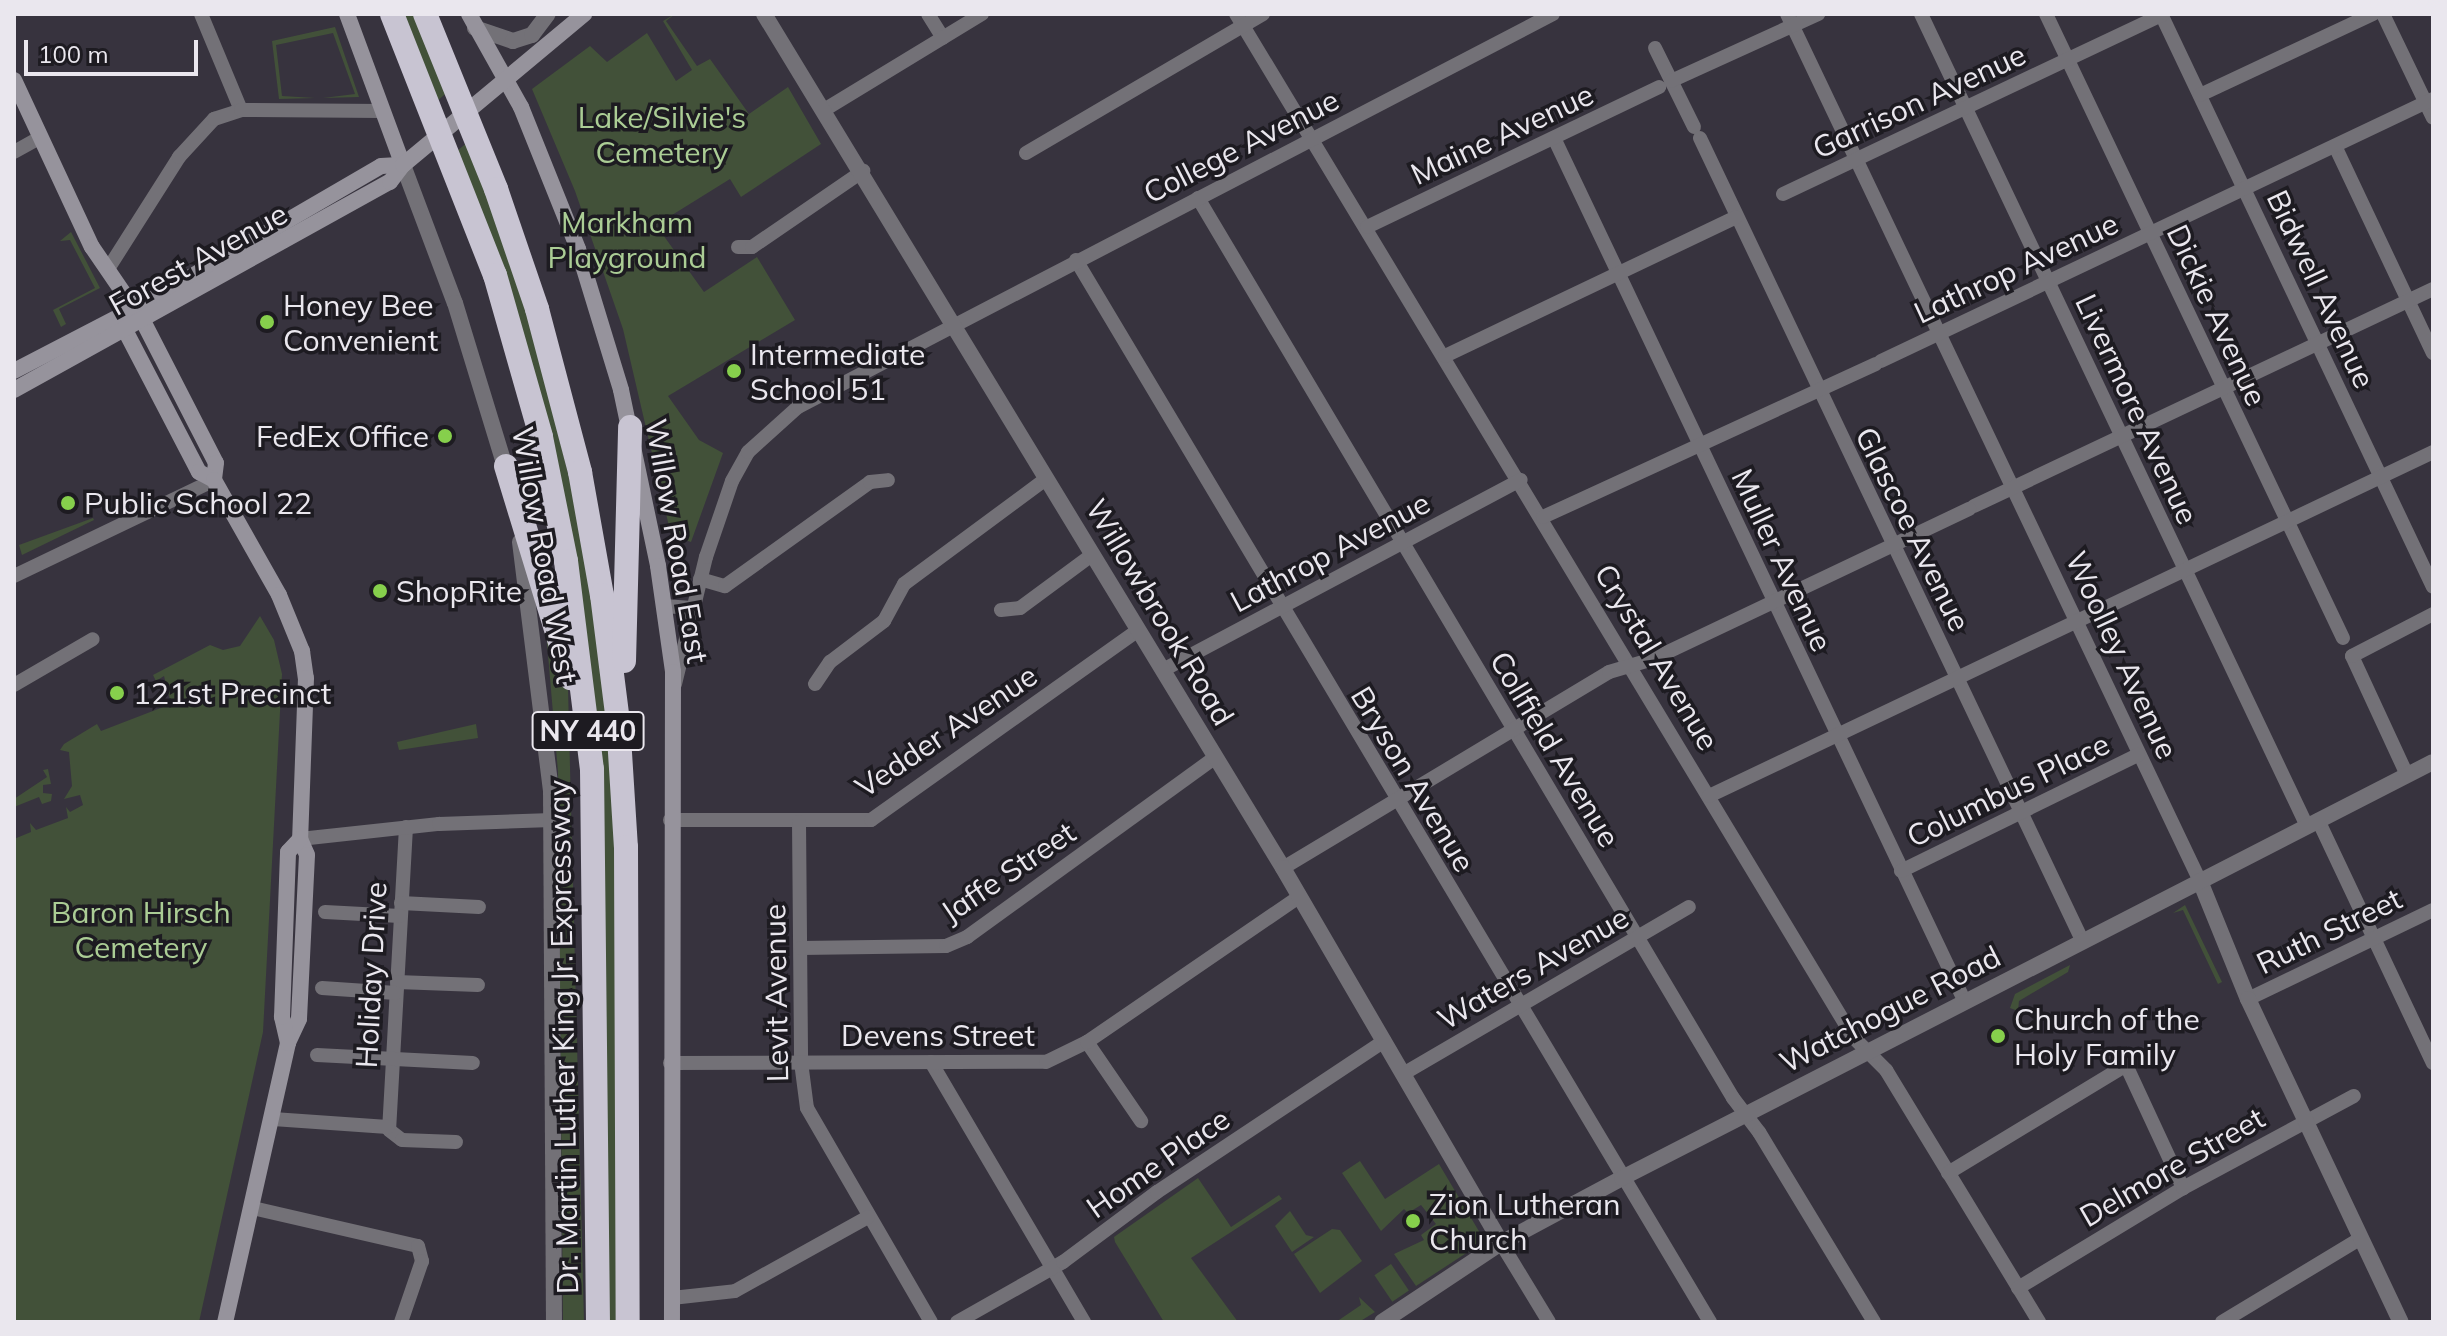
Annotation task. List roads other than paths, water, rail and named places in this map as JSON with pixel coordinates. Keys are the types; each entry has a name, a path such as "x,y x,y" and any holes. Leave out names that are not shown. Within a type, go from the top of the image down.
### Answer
{"highway":[{"name":"Dr. Martin Luther King Jr. Expressway","path":"392,14 452,158 503,302 551,478 579,644 593,812 598,1322"},
{"name":"Dr. Martin Luther King Jr. Expressway","path":"425,14 481,150 537,309 580,472 609,638 621,763 628,1322"},
{"path":"621,763 630,427"},
{"path":"506,466 571,675 593,812"}],"main road":[{"name":"Willow Road West","path":"347,14 403,165"},
{"name":"Forest Avenue","path":"14,390 144,323 390,182 403,165 584,14"},
{"name":"Willow Road East","path":"472,21 539,147 578,249 630,427 664,606 671,696 672,1322"},
{"path":"14,80 92,247 131,310 144,323 216,463 214,480"},
{"name":"Forest Avenue","path":"14,371 131,310 381,166 403,165"},
{"path":"131,310 126,332 199,472 214,480 279,595 302,651 307,707 300,839 288,852 282,1017 288,1043 229,1321"}],"street":[{"path":"201,14 241,110"},
{"path":"472,21 513,41 532,35 548,14"},
{"name":"Willowbrook Road","path":"764,14 863,171 1300,896 1501,1243"},
{"path":"928,14 943,38"},
{"path":"824,110 982,14"},
{"path":"1026,153 1240,20 1263,14"},
{"name":"College Avenue","path":"671,696 700,579 732,481 769,429 798,407 953,324 1553,14"},
{"name":"Maine Avenue","path":"1367,227 1665,84 1789,20 1818,14"},
{"name":"Livermore Avenue","path":"1921,14 2184,570 2374,938 2432,1059"},
{"name":"Dickie Avenue","path":"2046,14 2343,638"},
{"name":"Garrison Avenue","path":"1783,194 2162,14"},
{"name":"Bidwell Avenue","path":"2162,14 2433,587"},
{"path":"2200,95 2373,14"},
{"path":"2383,14 2429,101 2433,118"},
{"name":"Crystal Avenue","path":"1240,20 1521,480 1853,1037 1886,1070 2039,1322"},
{"name":"Woolley Avenue","path":"1789,20 2200,881 2248,999 2401,1322"},
{"path":"1655,48 1665,84"},
{"name":"Glascoe Avenue","path":"1665,84 1697,133 2082,940"},
{"name":"Lathrop Avenue","path":"1543,517 1818,391 2429,101"},
{"path":"108,269 193,138 214,119 241,110 382,111"},
{"path":"14,152 39,138"},
{"name":"Muller Avenue","path":"1554,138 1965,1002"},
{"path":"2335,146 2433,353"},
{"name":"Willow Road West","path":"403,165 455,303 506,466 542,693 552,820 554,1322"},
{"path":"738,247 752,247 863,171"},
{"name":"Collfield Avenue","path":"1198,198 1637,937 1874,1322"},
{"path":"1445,356 1736,217"},
{"name":"Bryson Avenue","path":"1076,260 1517,1006 1710,1322"},
{"path":"1283,868 1609,672 1632,666 1773,602 2433,289"},
{"path":"1709,796 2433,452"},
{"path":"815,684 830,662 884,621 904,584 1046,479"},
{"path":"14,576 214,480"},
{"path":"700,579 725,586 870,482 888,480"},
{"name":"Lathrop Avenue","path":"1163,670 1521,480"},
{"path":"1001,610 1020,608 1092,555"},
{"path":"664,606 695,608"},
{"path":"2407,775 2352,656 2433,614"},
{"name":"Vedder Avenue","path":"670,820 871,820 1138,630"},
{"path":"14,685 93,639"},
{"name":"Columbus Place","path":"1901,871 2138,755"},
{"name":"Jaffe Street","path":"801,948 946,946 967,937 1216,757"},
{"name":"Watchogue Road","path":"1388,1320 1501,1243 1622,1178 2433,762"},
{"path":"300,839 406,827 552,820"},
{"name":"Levit Avenue","path":"799,822 801,1062 811,1118 931,1322"},
{"name":"Holiday Drive","path":"388,1127 406,827"},
{"name":"Devens Street","path":"670,1063 1046,1062 1087,1042 1300,896"},
{"path":"325,912 479,907"},
{"name":"Waters Avenue","path":"1403,1074 1689,907"},
{"name":"Ruth Street","path":"2248,999 2433,910"},
{"path":"322,988 478,985"},
{"name":"Home Place","path":"957,1322 1052,1268 1384,1041"},
{"path":"1087,1042 1141,1121"},
{"path":"317,1055 473,1063"},
{"path":"931,1062 1084,1322"},
{"path":"1948,1173 2126,1065 2183,1188"},
{"name":"Delmore Street","path":"2018,1288 2183,1188 2354,1096"},
{"path":"273,1119 388,1127 397,1139 456,1142"},
{"path":"253,1208 422,1250 401,1322"},
{"path":"672,1298 727,1295 868,1217"},
{"path":"2222,1322 2361,1238"},
{"path":"1501,1243 1549,1322"}],"place":[{"name":"Honey Bee Convenient","path":"267,322"},
{"name":"Intermediate School 51","path":"734,371"},
{"name":"FedEx Office","path":"445,436"},
{"name":"Public School 22","path":"68,503"},
{"name":"ShopRite","path":"380,591"},
{"name":"121st Precinct","path":"117,693"},
{"name":"Church of the Holy Family","path":"1998,1036"},
{"name":"Zion Lutheran Church","path":"1413,1221"}],"park label":[{"name":"Lake/Silvie's Cemetery","path":"662,134"},
{"name":"Markham Playground","path":"627,239"},
{"name":"Baron Hirsch Cemetery","path":"141,929"}]}
